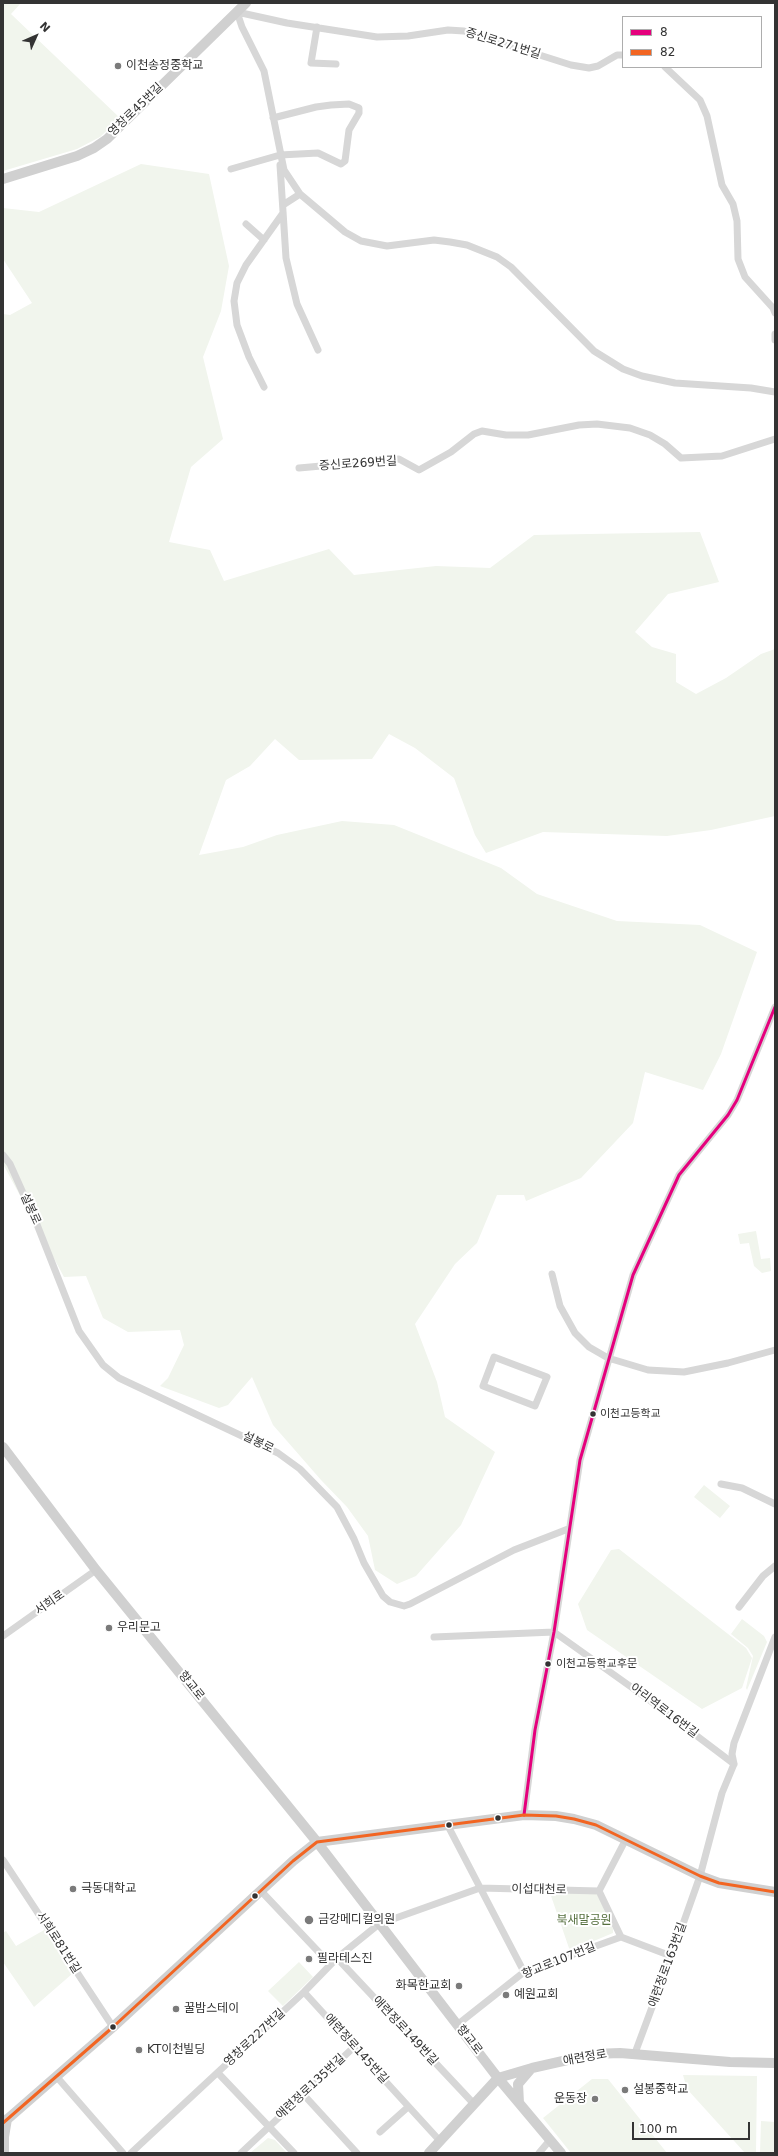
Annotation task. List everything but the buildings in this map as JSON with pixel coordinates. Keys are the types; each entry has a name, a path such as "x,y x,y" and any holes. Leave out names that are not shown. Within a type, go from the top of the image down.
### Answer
{"street":[{"name":"영창로45번길","path":"3,179 77,156 100,143 120,127 246,3"},
{"name":"증신로271번길","path":"237,12 287,23 377,37 408,36 448,30 464,31 571,65 588,68 598,66 617,55 622,55"},
{"path":"237,12 242,27 264,71 284,170 300,194 329,220 361,240 387,246 434,240 468,245 497,257 510,267 594,351 623,369 662,381 751,388 775,392"},
{"path":"317,27 311,62 336,64"},
{"path":"666,68 687,86 700,100 707,116 722,185 733,204 737,221 738,259 745,277 773,308 775,313"},
{"path":"231,169 280,155 318,153 341,164 345,161 349,130 359,113 359,108 349,104 324,106 273,118"},
{"path":"280,155 286,258 297,304 318,350"},
{"path":"264,386 241,338 234,313 234,301 241,274 283,209 300,194"},
{"path":"246,224 264,240"},
{"path":"775,334 775,340"},
{"name":"증신로269번길","path":"299,468 399,458 419,470 451,452 474,434 482,431 506,435 528,435 579,425 597,424 630,428 650,435 665,444 681,458 722,456 775,439"},
{"path":"524,1815 536,1726 554,1632 568,1529 581,1454 633,1275 671,1190 691,1158 728,1115 737,1100 775,1007"},
{"name":"설봉로","path":"3,1155 10,1164 36,1222 79,1331 103,1365 119,1378 278,1453 300,1469 336,1507 354,1539 364,1563 383,1596 390,1602 404,1606 410,1604 514,1550 568,1529"},
{"path":"552,1274 560,1306 575,1333 589,1347 608,1358 648,1370 684,1372 728,1364 775,1350"},
{"path":"494,1357 547,1377 535,1406 483,1386 494,1357"},
{"name":"향교로","path":"3,1447 96,1570 317,1842 498,2078 561,2153"},
{"path":"721,1484 742,1488 775,1504"},
{"path":"739,1607 763,1576 775,1566"},
{"name":"서희로","path":"3,1636 96,1570"},
{"path":"434,1637 554,1632"},
{"name":"아리역로16번길","path":"554,1632 648,1699 734,1764"},
{"path":"734,1764 732,1754 734,1743 775,1637"},
{"name":"애련정로163번길","path":"635,2053 700,1876 722,1793 734,1764"},
{"path":"4,2153 5,2121 113,2027 261,1891 317,1842 524,1815 556,1816 585,1821 626,1839 700,1876 730,1885 774,1893"},
{"path":"448,1826 524,1972"},
{"path":"626,1839 599,1891 621,1937 671,1956"},
{"name":"서희로81번길","path":"3,1860 113,2027"},
{"path":"379,1924 480,1888"},
{"name":"이섭대천로","path":"480,1888 599,1891"},
{"path":"261,1891 330,1964"},
{"name":"영창로227번길","path":"131,2153 304,1992 330,1964 379,1924"},
{"name":"향교로107번길","path":"457,2025 524,1972 621,1937"},
{"name":"애련정로149번길","path":"337,1958 474,2104"},
{"name":"애련정로145번길","path":"304,1992 440,2141"},
{"name":"애련정로135번길","path":"241,2153 354,2047"},
{"name":"애련정로","path":"498,2078 532,2068 594,2054 635,2053 730,2062 775,2063"},
{"path":"519,2103 518,2084 532,2068"},
{"name":"애련정로135번길","path":"218,2073 294,2153"},
{"path":"56,2076 123,2153"},
{"path":"430,2153 498,2078"},
{"path":"303,2094 357,2153"},
{"path":"380,2132 408,2107"},
{"path":"539,2153 550,2140"}],"green space":[{"path":"3,3 21,3 11,14 120,118 100,137 77,149 3,171"},
{"path":"141,164 209,174 229,266 221,311 203,357 223,439 191,467 169,542 210,550 224,581 329,549 354,575 436,566 490,568 534,535 700,532 719,582 668,594 635,632 652,647 676,654 676,682 696,694 726,678 761,654 775,649 775,816 711,830 667,836 543,832 486,853 475,835 454,778 415,748 389,734 372,759 299,760 275,739 250,766 226,780 199,855 243,847 277,835 342,821 394,825 501,868 537,894 617,921 700,925 757,952 721,1054 703,1090 645,1072 633,1123 581,1178 526,1201 524,1195 497,1195 477,1243 455,1264 415,1324 437,1382 445,1417 495,1452 461,1525 416,1576 397,1584 375,1570 368,1536 347,1507 321,1480 273,1425 252,1377 228,1405 219,1408 160,1386 168,1378 184,1345 180,1330 128,1332 103,1318 86,1276 64,1277 3,1164 3,314 10,315 32,303 3,259 3,208 39,212"},
{"path":"756,1231 761,1259 770,1258 771,1271 762,1273 754,1266 749,1243 740,1244 738,1234"},
{"path":"704,1485 730,1506 720,1518 694,1497"},
{"path":"619,1549 746,1648 752,1658 742,1688 702,1709 587,1630 578,1604 611,1550"},
{"path":"742,1619 764,1636 767,1642 747,1690 746,1688 753,1656 748,1648 731,1634"},
{"name":"북새말공원","path":"550,1893 598,1893 613,1929 613,1933 570,1951"},
{"path":"46,1929 71,1967 72,1974 34,2007 3,1962 3,1933 6,1931 16,1946"},
{"path":"299,1962 313,1977 283,2006 268,1991"},
{"path":"683,2075 757,2076 756,2153 745,2153 687,2089"},
{"name":"운동장","path":"592,2079 608,2079 667,2153 571,2153 543,2118"},
{"path":"761,2121 775,2122 774,2153 760,2153"},
{"path":"268,2138 275,2140 287,2153 250,2153"}],"transit line":[{"name":"8","path":"524,1815 535,1730 554,1632 580,1460 633,1275 679,1175 728,1115 737,1100 775,1007"},
{"name":"82","path":"3,2123 113,2027 293,1861 317,1842 524,1815 556,1816 596,1825 700,1876 719,1883 775,1892"}],"place":[{"name":"이천송정중학교","path":"118,66"},
{"name":"이천고등학교","path":"593,1414"},
{"name":"우리문고","path":"109,1628"},
{"name":"이천고등학교후문","path":"548,1664"},
{"name":"극동대학교","path":"73,1889"},
{"name":"금강메디컬의원","path":"309,1920"},
{"name":"필라테스진","path":"309,1959"},
{"name":"화목한교회","path":"459,1986"},
{"name":"예원교회","path":"506,1995"},
{"name":"꿀밤스테이","path":"176,2009"},
{"name":"KT이천빌딩","path":"139,2050"},
{"name":"설봉중학교","path":"625,2090"},
{"name":"운동장","path":"595,2099"}]}
